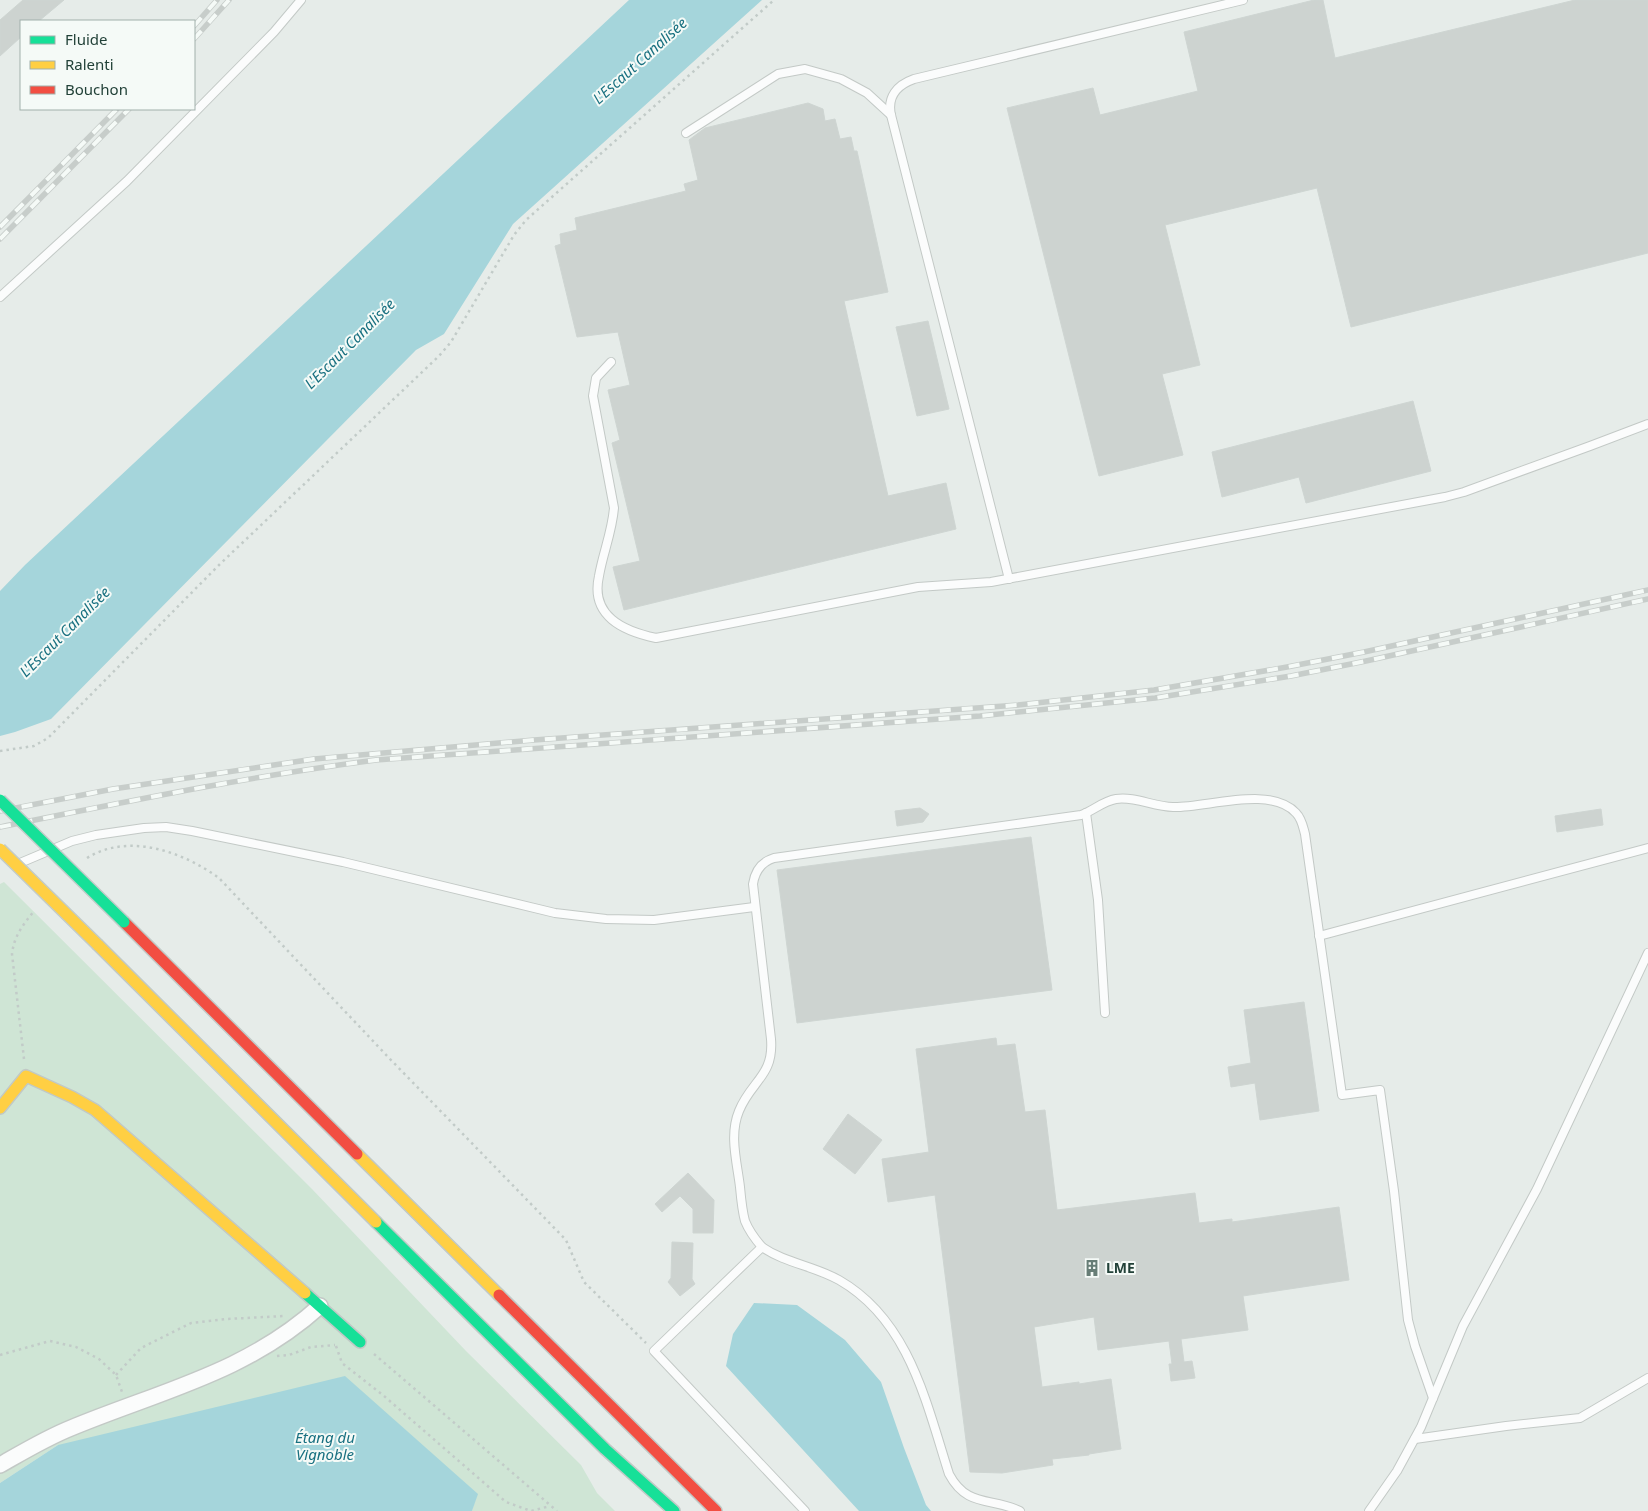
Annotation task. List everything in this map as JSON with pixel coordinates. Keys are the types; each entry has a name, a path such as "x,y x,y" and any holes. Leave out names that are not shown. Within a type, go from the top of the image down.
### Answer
{"main road":[{"path":"0,800 716,1511"},
{"path":"0,849 605,1448 674,1511"},
{"path":"0,1108 26,1076 89,1106 127,1136 360,1342"},
{"path":"605,1448 650,1505"}],"street":[{"path":"0,1466 58,1433 224,1370 262,1349 304,1320 320,1306"}],"lane":[{"path":"274,32 301,0"},
{"path":"0,297 127,181 308,0"},
{"path":"1010,578 890,115 890,102 896,90 914,79 1243,0"},
{"path":"686,133 778,74 805,69 841,79 867,93 890,115"},
{"path":"611,362 596,378 593,396 614,508 613,525 598,578 600,605 611,620 634,633 656,638 918,587 975,584 1444,497 1648,424"},
{"path":"1020,1511 1006,1505 969,1496 963,1493 952,1481 915,1370 896,1335 880,1314 860,1294 838,1279 822,1271 774,1255 762,1247 751,1234 745,1219 734,1141 735,1125 742,1104 766,1070 771,1056 771,1039 754,907 753,884 756,871 764,862 774,858 1086,813 1105,802 1117,799 1129,799 1170,807 1260,800 1277,802 1296,813 1303,826 1342,1095 1380,1090 1394,1191 1408,1320 1433,1398"},
{"path":"1086,813 1098,900 1105,1014"},
{"path":"9,867 72,842 96,835 144,828 166,828 192,831 343,862 555,913 606,919 654,920 754,907"},
{"path":"1319,936 1648,848"},
{"path":"1369,1511 1390,1482 1415,1439 1463,1326 1537,1189 1648,953"},
{"path":"762,1247 654,1351 805,1511"},
{"path":"1415,1439 1580,1418 1648,1378"}],"path":[{"path":"0,751 34,746 48,738 219,565 439,356 450,342 514,235 526,220 774,0"},
{"path":"168,852 199,865 219,878 383,1052 566,1240 584,1282 654,1351"},
{"path":"116,1375 141,1348 191,1323 291,1316 304,1320"},
{"path":"0,1355 50,1341 76,1347 99,1359 116,1375 127,1406"},
{"path":"272,1357 289,1355 312,1347 360,1342 557,1511"},
{"path":"336,1345 342,1363 384,1396 506,1502 531,1511 550,1506"}],"green space":[{"path":"4,882 312,1189 466,1351 581,1465 597,1493 615,1511 472,1511 477,1494 58,1445 0,1483 0,884"}],"water":[{"name":"L'Escaut Canalisée","path":"629,0 762,0 513,224 444,334 416,350 51,719 0,736 0,591 25,565"},
{"path":"754,1303 797,1305 845,1340 881,1382 926,1505 931,1511 859,1511 726,1366 733,1334"},
{"name":"Étang du Vignoble","path":"345,1376 478,1494 472,1511 0,1511 0,1483 58,1445"}],"building":[{"path":"23,0 64,0 40,20 20,20 20,38 0,56 0,20"},
{"path":"1314,0 1323,0 1335,58 1575,0 1648,0 1648,253 1351,327 1317,188 1165,225 1200,365 1162,374 1183,455 1099,476 1007,108 1093,88 1100,115 1198,91 1184,32"},
{"path":"808,103 823,109 825,121 835,119 840,139 851,137 854,151 857,151 888,292 844,301 888,496 946,483 956,529 624,610 613,567 640,561 612,443 620,440 608,390 630,385 618,332 577,337 555,246 561,244 560,234 577,230 575,218 686,191 684,184 698,180 689,140 705,128"},
{"path":"928,321 949,409 917,416 896,327"},
{"path":"1413,401 1431,471 1306,503 1299,477 1222,497 1212,452"},
{"path":"920,808 929,814 923,822 897,826 895,811"},
{"path":"1601,809 1603,825 1557,832 1555,816"},
{"path":"1031,837 1052,990 797,1023 777,870"},
{"path":"1304,1002 1319,1111 1260,1120 1255,1083 1231,1087 1228,1067 1251,1063 1244,1010"},
{"name":"LME","path":"996,1038 997,1046 1015,1044 1025,1112 1045,1110 1057,1210 1195,1193 1199,1223 1232,1219 1232,1222 1339,1207 1349,1280 1243,1296 1248,1330 1181,1339 1184,1362 1192,1361 1195,1378 1171,1381 1169,1364 1172,1364 1169,1341 1098,1350 1094,1317 1034,1327 1042,1387 1111,1379 1121,1449 1052,1459 1053,1465 1002,1473 970,1472 935,1195 888,1202 882,1159 929,1152 916,1049"},
{"path":"848,1114 882,1140 855,1174 823,1149"},
{"path":"688,1173 714,1200 713,1233 693,1233 693,1209 680,1196 662,1212 655,1204"},
{"path":"672,1242 693,1243 692,1279 695,1284 680,1296 668,1282 671,1278"}],"railway":[{"path":"195,25 217,0"},
{"path":"195,38 229,0"},
{"path":"0,227 116,110"},
{"path":"0,239 128,110"},
{"path":"0,811 113,789 314,759 534,740 1018,705 1154,690 1364,652 1648,590"},
{"path":"0,827 235,782 376,760 980,716 1155,698 1291,676 1366,661 1648,599"}],"traffic: fast":[{"path":"0,800 124,922"},
{"path":"376,1222 605,1449 674,1511"},
{"path":"305,1293 360,1342"}],"traffic: slow":[{"path":"0,849 98,945"},
{"path":"98,945 376,1222"},
{"path":"0,1108 26,1076 95,1110 305,1293"},
{"path":"357,1154 499,1295"}],"traffic: jam":[{"path":"124,922 357,1154"},
{"path":"499,1295 716,1511"}],"place":[{"name":"LME","path":"1092,1268"}]}
